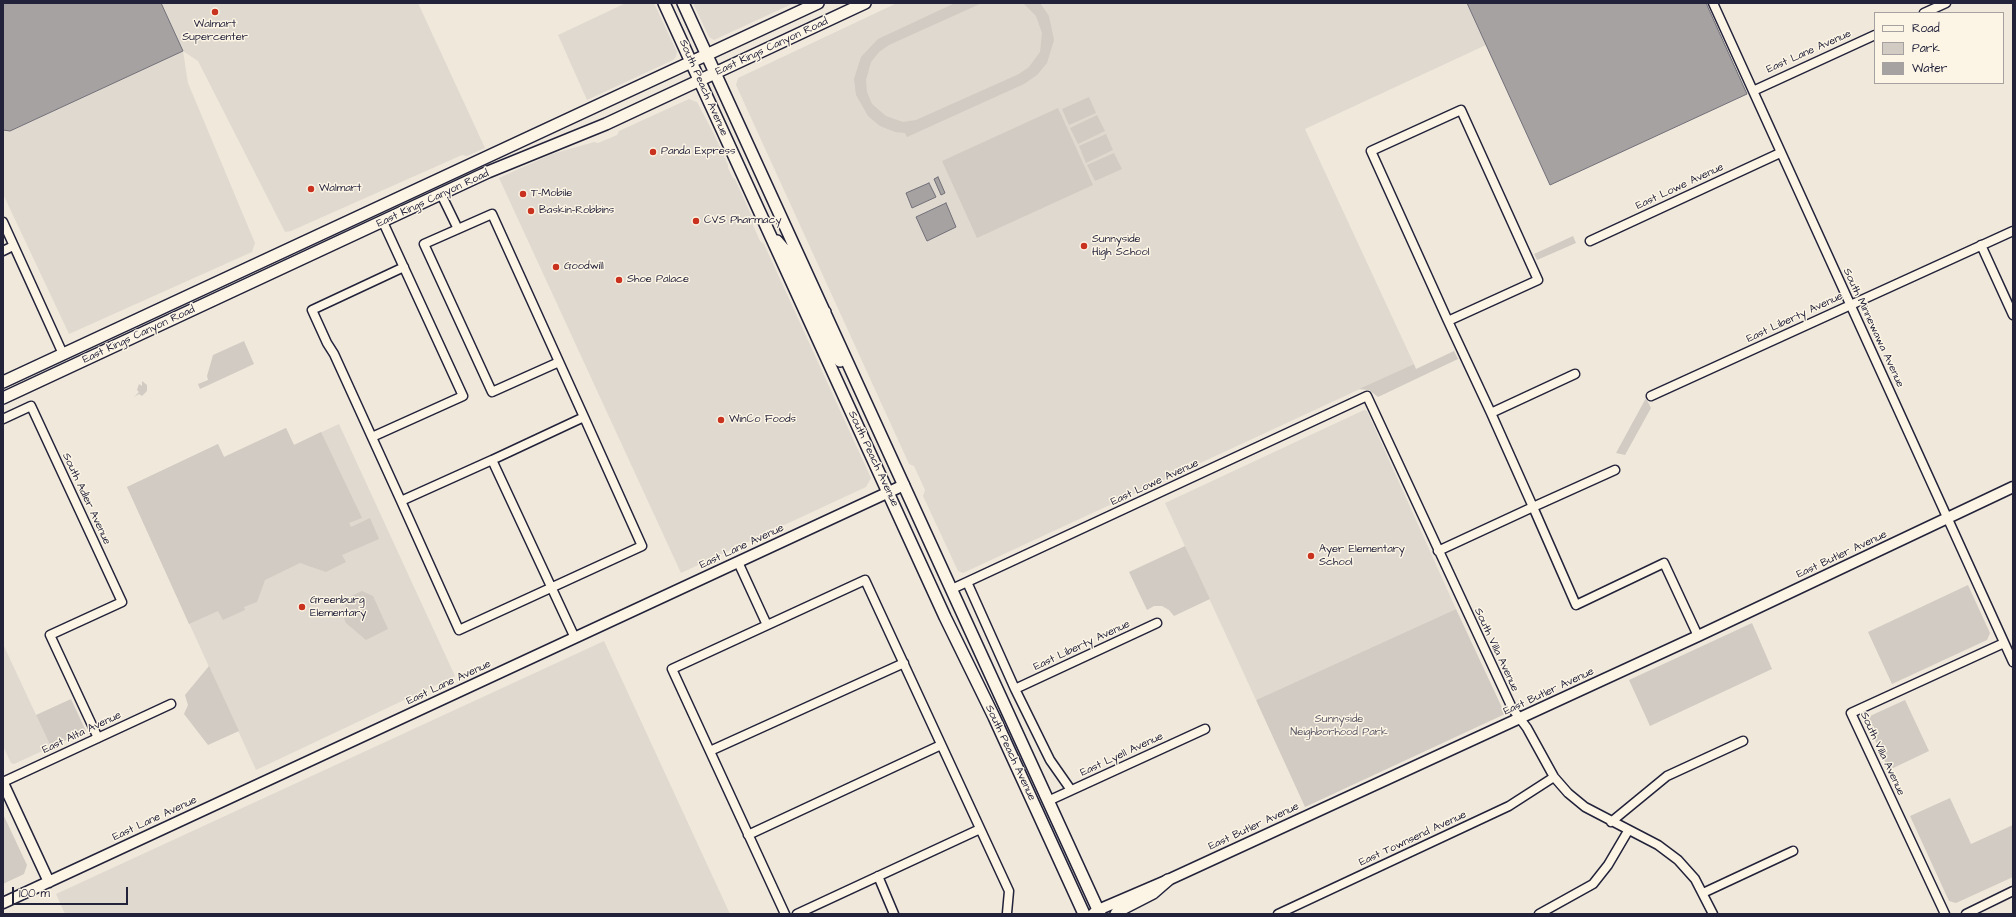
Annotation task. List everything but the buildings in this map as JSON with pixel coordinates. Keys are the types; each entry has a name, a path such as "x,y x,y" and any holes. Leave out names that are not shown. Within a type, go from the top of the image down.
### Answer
{"main road":[{"name":"South Peach Avenue","path":"664,3 888,492 914,545 1084,914"},
{"name":"South Peach Avenue","path":"683,3 952,589 1097,913"},
{"name":"East Kings Canyon Road","path":"3,382 172,302 818,3"},
{"name":"East Kings Canyon Road","path":"3,398 441,194 534,152 606,124 865,3"},
{"path":"767,228 789,255 814,309 825,312"},
{"path":"809,319 816,318 821,322 848,379 867,403"},
{"path":"914,545 920,547 939,586 945,590 952,589"},
{"path":"1116,914 1118,911 1153,893 1168,880"}],"street":[{"name":"South Minnewawa Avenue","path":"1713,3 2013,662"},
{"path":"1926,12 1946,3"},
{"name":"East Lane Avenue","path":"1753,91 1874,35"},
{"path":"1448,321 1538,280 1461,110 1371,151 1448,321 1491,413 1576,604 1664,563 1698,636"},
{"name":"East Lowe Avenue","path":"1590,241 1780,153"},
{"path":"441,194 458,229"},
{"path":"404,267 312,310 372,437 459,630 642,546 584,417 492,214 424,244 492,392 559,362"},
{"path":"3,222 63,354"},
{"path":"372,437 463,396 383,222"},
{"name":"East Liberty Avenue","path":"1651,396 2013,231"},
{"path":"1981,245 2013,315"},
{"path":"3,251 13,246"},
{"path":"1491,413 1575,374"},
{"name":"East Lowe Avenue","path":"952,589 1367,396"},
{"name":"South Villa Avenue","path":"1367,396 1509,703 1527,728 1554,777 1577,801 1611,822 1668,852 1689,871 1703,893 1713,914"},
{"name":"South Adler Avenue","path":"3,419 31,406 122,602 50,635 98,738"},
{"path":"401,501 584,417"},
{"path":"492,460 575,638"},
{"path":"1438,551 1615,470"},
{"name":"East Lane Avenue","path":"3,903 904,485"},
{"name":"East Butler Avenue","path":"1097,913 1698,636 2013,487"},
{"path":"738,562 767,625"},
{"path":"784,914 672,669 865,580 1009,891 1007,913"},
{"path":"968,582 1015,689 1050,760 1071,790"},
{"name":"East Liberty Avenue","path":"1015,689 1157,624"},
{"name":"South Villa Avenue","path":"1945,914 1851,712 2004,643"},
{"path":"710,751 904,663"},
{"name":"East Alta Avenue","path":"3,783 171,704"},
{"name":"East Lyell Avenue","path":"1048,801 1205,729"},
{"path":"1611,822 1667,776 1743,741"},
{"path":"748,835 941,745"},
{"name":"East Townsend Avenue","path":"1278,914 1509,806 1554,777"},
{"path":"3,783 49,882"},
{"path":"797,914 980,828"},
{"path":"1539,914 1593,884 1608,865 1628,831"},
{"path":"1703,893 1793,851"},
{"path":"878,876 894,914"},
{"path":"1966,914 2013,891"}],"shaded area":[{"path":"161,3 418,3 485,148 467,156 462,155 291,231 285,232 198,61 183,51"},
{"path":"626,3 654,3 677,52 676,57 673,60 587,100 558,35"},
{"path":"693,3 794,3 714,40 709,37"},
{"name":"Sunnyside High School","path":"897,3 1467,3 1486,45 1305,129 1414,364 963,573 958,571 923,496 925,490 914,466 909,464 736,85 738,78"},
{"path":"183,51 188,83 255,243 252,252 69,334 3,194 3,130 10,131"},
{"path":"689,99 697,102 714,134 728,168 735,179 753,219 753,225 760,241 764,244 871,478 866,487 681,573 499,178 552,154 594,142 598,143 617,135 619,131"},
{"name":"Ayer Elementary School","path":"1364,410 1367,411 1456,609 1256,700 1165,503"},
{"name":"Greenburg Elementary","path":"339,424 455,676 256,770 127,487 218,444 224,457 286,428 294,445"},
{"path":"604,641 730,914 65,914 56,894"},
{"path":"3,644 51,747 14,764 11,763 3,746"}],"green space":[{"path":"955,3 982,3 889,45 879,52 871,62 866,80 867,92 872,104 886,116 903,122 916,120 1019,74 1029,67 1040,52 1042,33 1036,16 1023,3 1040,3 1049,16 1054,40 1047,63 1037,75 1024,84 907,137 905,133 895,132 880,126 868,116 856,95 854,79 861,57 878,39"},
{"path":"1089,97 1096,113 1069,125 1062,109"},
{"path":"1058,108 1093,185 977,238 942,161"},
{"path":"1097,115 1105,131 1078,144 1070,128"},
{"path":"1106,134 1113,150 1086,163 1079,146"},
{"path":"1114,153 1122,169 1095,181 1087,165"},
{"path":"1573,236 1576,243 1537,260 1534,254"},
{"path":"244,341 254,364 200,389 198,384 208,380 207,376 213,355"},
{"path":"1454,351 1458,359 1378,397 1369,390 1359,389 1414,364 1416,369"},
{"path":"142,381 147,385 147,391 142,396 139,394 134,397 139,392 137,390 139,384 142,386"},
{"path":"1646,398 1651,408 1625,455 1616,453"},
{"path":"286,428 294,445 321,432 362,518 349,523 351,527 370,518 379,539 342,555 346,562 326,572 300,563 265,580 257,602 244,607 245,610 223,620 218,611 189,624 127,487 218,444 224,457"},
{"path":"1185,546 1210,599 1174,616 1169,610 1162,606 1154,606 1147,610 1129,572"},
{"path":"1968,585 1990,633 1987,640 1892,684 1868,632"},
{"path":"362,591 373,596 388,629 366,640 346,623 342,614 349,597"},
{"name":"Sunnyside Neighborhood Park","path":"1456,609 1505,714 1305,807 1256,700"},
{"path":"1752,623 1772,669 1650,726 1629,680"},
{"path":"209,666 239,731 208,745 184,714 188,705 185,695"},
{"path":"71,699 86,731 51,747 36,715"},
{"path":"1905,700 1929,751 1889,770 1867,723 1870,716"},
{"path":"1950,798 1971,844 2013,825 2013,877 1956,903 1949,901 1910,816"},
{"path":"3,814 27,865 24,874 3,884"}],"water":[{"path":"3,3 161,3 183,51 10,131 3,130"},
{"path":"1467,3 1706,3 1747,94 1550,185"},
{"path":"938,177 945,193 941,195 934,179"},
{"path":"929,183 936,197 912,208 906,193"},
{"path":"946,203 956,227 927,241 916,217"}],"place":[{"name":"Walmart Supercenter","path":"215,12"},
{"name":"Panda Express","path":"653,152"},
{"name":"Walmart","path":"311,189"},
{"name":"T-Mobile","path":"523,194"},
{"name":"Baskin-Robbins","path":"531,211"},
{"name":"CVS Pharmacy","path":"696,221"},
{"name":"Sunnyside High School","path":"1084,246"},
{"name":"Goodwill","path":"556,267"},
{"name":"Shoe Palace","path":"619,280"},
{"name":"WinCo Foods","path":"721,420"},
{"name":"Ayer Elementary School","path":"1311,556"},
{"name":"Greenburg Elementary","path":"302,607"}]}
